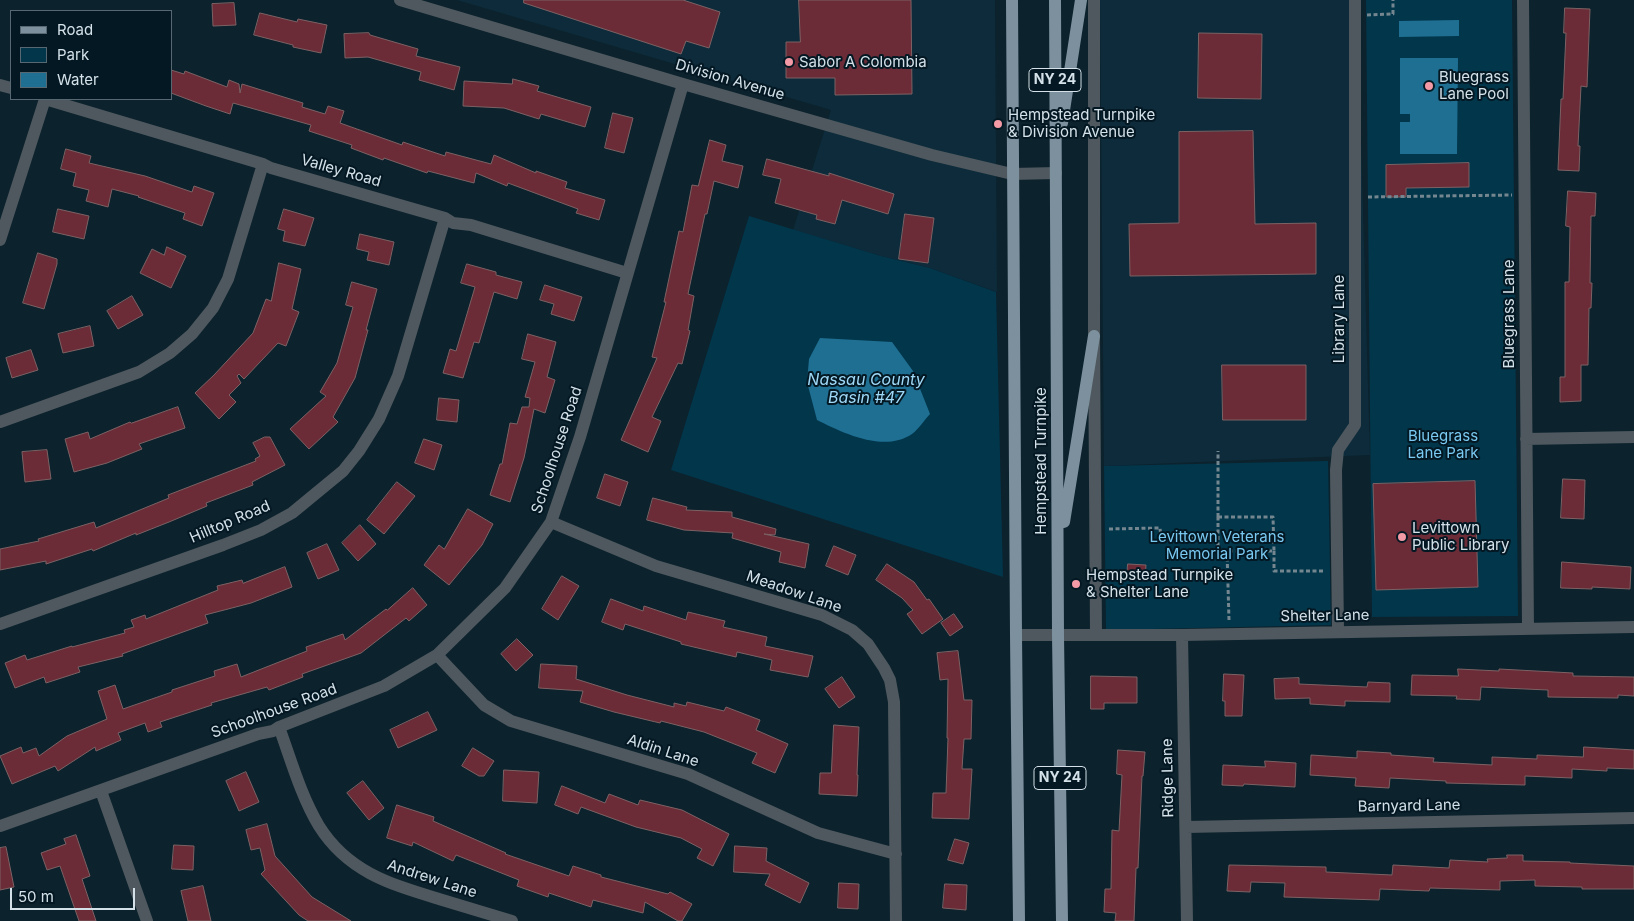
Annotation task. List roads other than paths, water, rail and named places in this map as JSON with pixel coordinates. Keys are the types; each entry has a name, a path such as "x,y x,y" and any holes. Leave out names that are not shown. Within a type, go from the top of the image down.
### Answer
{"main road":[{"name":"Hempstead Turnpike","path":"1012,0 1019,921"},
{"name":"Hempstead Turnpike","path":"1055,0 1058,634 1062,921"},
{"path":"1056,160 1081,0"},
{"path":"1058,559 1094,336"}],"street":[{"name":"Division Avenue","path":"400,0 932,155 1012,174 1056,173"},
{"path":"1094,0 1096,634"},
{"name":"Library Lane","path":"1338,632 1336,470 1338,450 1356,425 1355,0"},
{"name":"Bluegrass Lane","path":"1523,0 1528,629"},
{"name":"Schoolhouse Road","path":"0,826 258,734 273,731 384,686 437,655 505,588 551,522 580,437 683,84"},
{"path":"0,240 45,100"},
{"name":"Valley Road","path":"48,100 271,168 445,218 453,223 470,225 627,273"},
{"path":"0,422 139,372 170,353 192,334 212,308 228,279 263,164"},
{"name":"Hilltop Road","path":"0,624 261,530 292,513 343,471 359,451 379,419 398,376 445,218"},
{"path":"1526,439 1634,437"},
{"name":"Meadow Lane","path":"551,522 656,566 822,615 852,630 868,644 890,680 894,702 896,921"},
{"name":"Shelter Lane","path":"1016,635 1230,634 1634,627"},
{"name":"Ridge Lane","path":"1182,634 1187,921"},
{"name":"Aldin Lane","path":"437,655 484,705 511,721 688,774 818,833 896,854"},
{"name":"Andrew Lane","path":"280,727 304,795 318,825 332,844 359,867 376,878 397,886 512,921"},
{"path":"100,791 147,921"},
{"name":"Barnyard Lane","path":"1186,827 1634,818"}],"water":[{"path":"1459,20 1459,36 1399,37 1399,21"},
{"name":"Bluegrass Lane Pool","path":"1400,58 1458,58 1457,154 1400,154 1400,122 1410,122 1410,114 1400,114"},
{"name":"Nassau County Basin #47","path":"820,338 892,342 913,371 930,414 912,434 889,442 864,439 817,420 807,382 809,359"}],"place":[{"name":"Sabor A Colombia","path":"789,62"},
{"name":"Bluegrass Lane Pool","path":"1429,86"},
{"name":"Hempstead Turnpike & Division Avenue","path":"998,124"},
{"name":"Levittown Public Library","path":"1402,537"},
{"name":"Hempstead Turnpike & Shelter Lane","path":"1076,584"}],"park label":[{"name":"Bluegrass Lane Park","path":"1443,444"},
{"name":"Levittown Veterans Memorial Park","path":"1217,546"}]}
